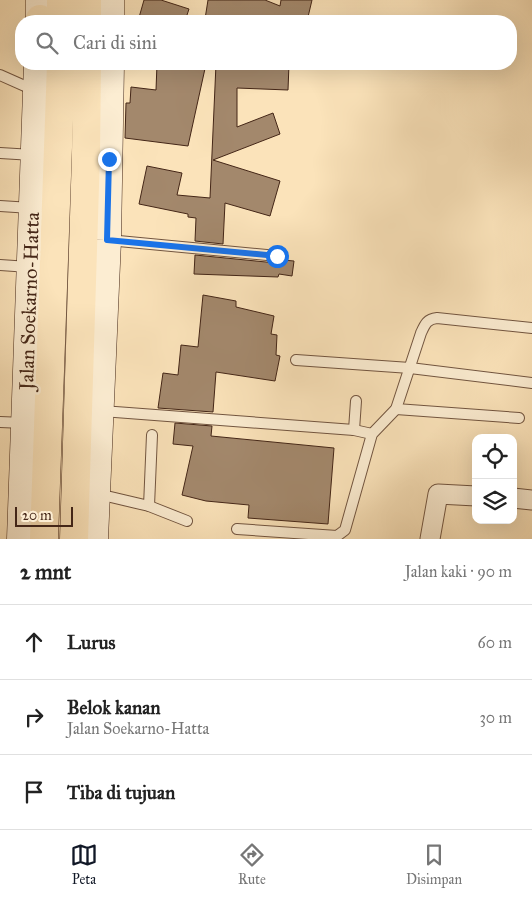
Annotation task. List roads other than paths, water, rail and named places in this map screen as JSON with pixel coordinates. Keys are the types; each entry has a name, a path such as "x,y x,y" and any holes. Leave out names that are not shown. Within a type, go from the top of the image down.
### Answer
{"highway":[{"path":"46,15 61,0"},
{"path":"87,0 87,15"},
{"name":"Jalan Soekarno-Hatta","path":"42,533 54,70"},
{"path":"74,539 87,70"}],"main road":[{"path":"110,0 110,15"},
{"name":"Jalan Soekarno-Hatta","path":"21,539 13,423 30,267 37,92 52,70"},
{"path":"94,539 107,240 110,70"}],"street":[{"path":"430,539 437,496 441,494 472,496"},
{"path":"517,498 532,500"}],"lane":[{"path":"0,75 37,92"},
{"path":"0,153 33,155"},
{"path":"0,206 32,208"},
{"path":"107,240 277,256"},
{"path":"0,265 30,267"},
{"path":"237,529 337,536 345,530 372,434 396,409 426,322 437,318 532,328"},
{"path":"296,360 410,368 532,383"},
{"path":"354,430 356,401"},
{"path":"396,409 519,418"},
{"path":"100,411 354,430 372,434"},
{"path":"149,506 152,435"},
{"path":"96,494 149,506 187,521"}]}
